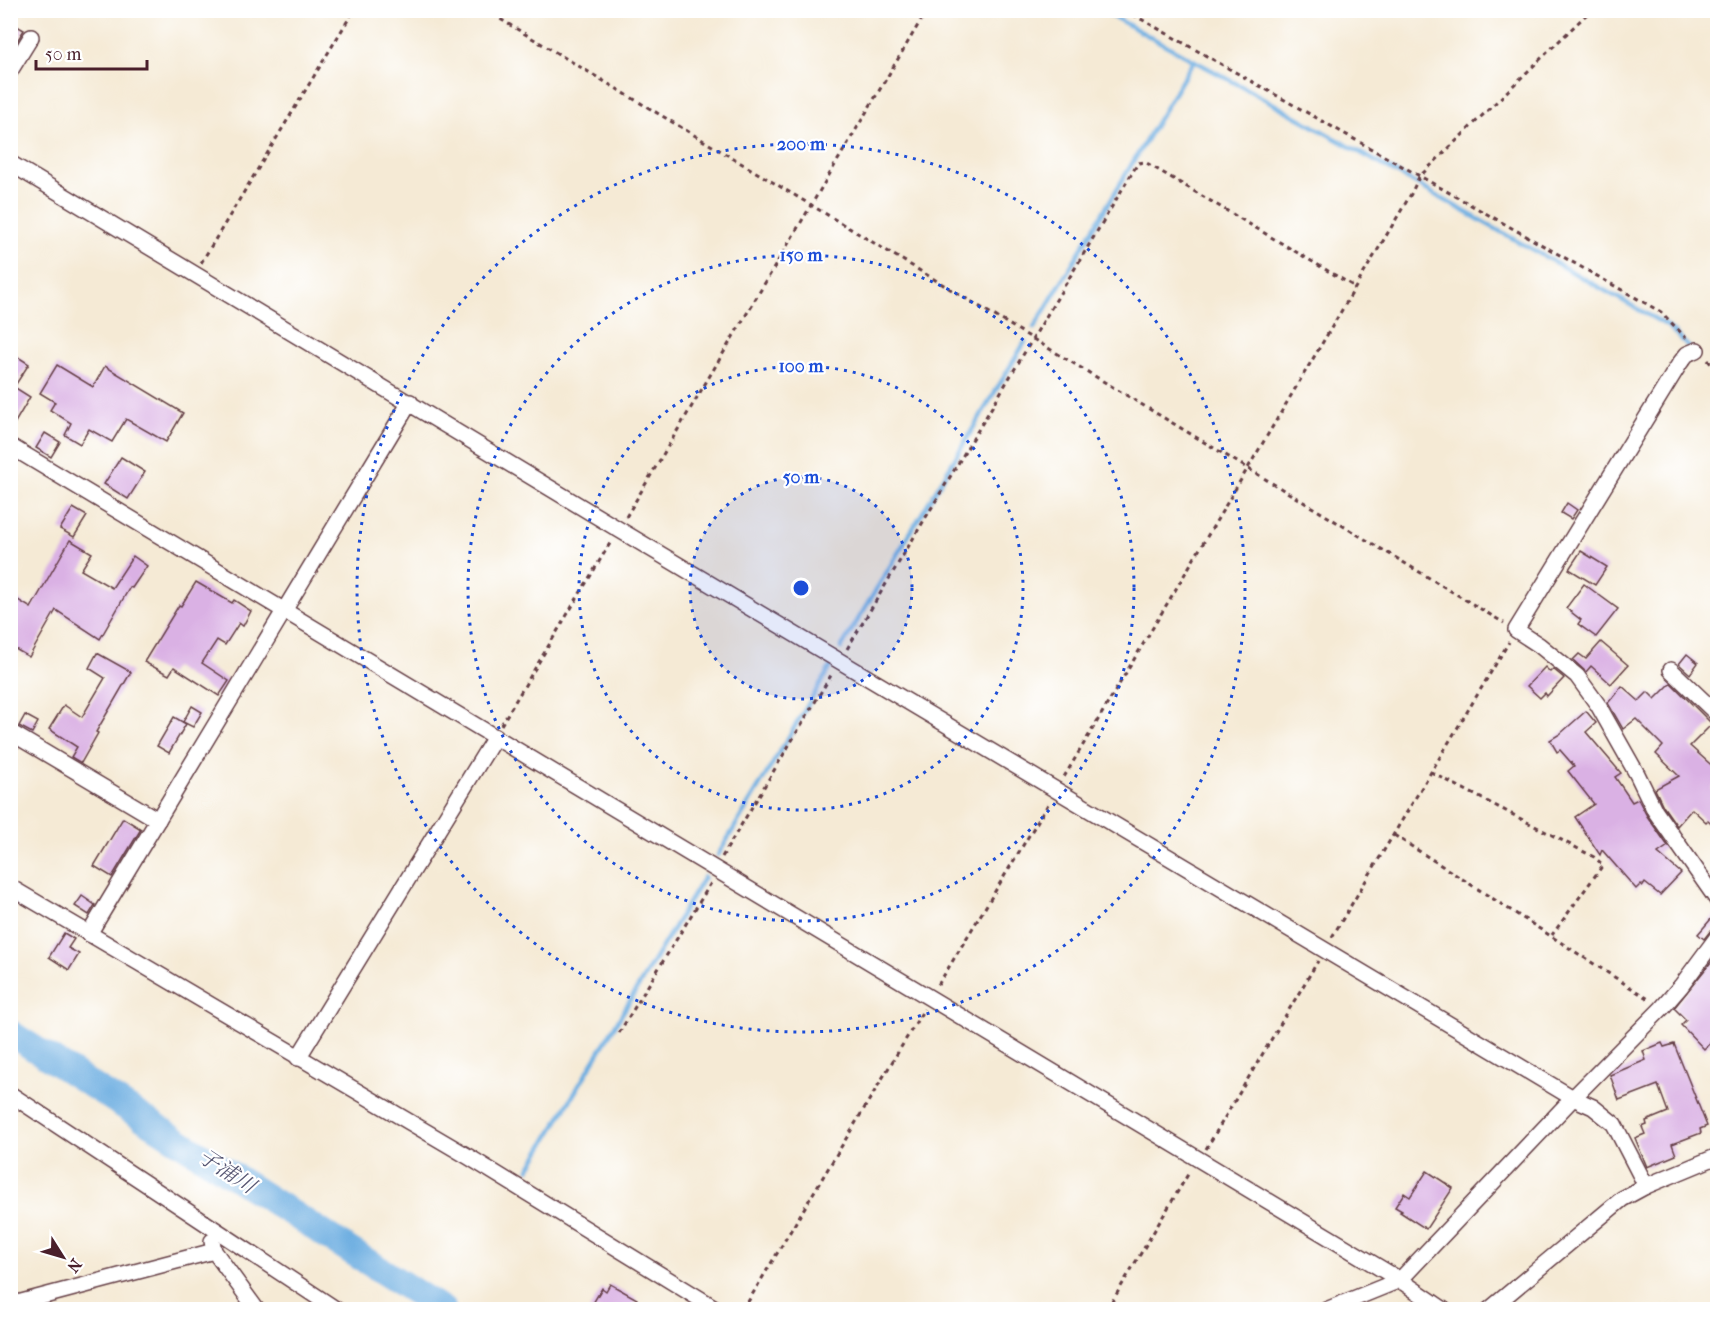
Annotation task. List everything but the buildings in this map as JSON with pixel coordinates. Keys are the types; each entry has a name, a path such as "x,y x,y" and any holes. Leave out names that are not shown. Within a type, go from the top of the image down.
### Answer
{"street":[{"path":"10,71 31,37"},
{"path":"10,163 618,529 1573,1098 1593,1107 1614,1124 1646,1186"},
{"path":"1697,350 1687,354 1680,363 1516,630 1539,645 1577,676 1603,715 1655,811 1718,901"},
{"path":"89,934 410,402"},
{"path":"10,446 1400,1280 1444,1310"},
{"path":"1671,670 1718,715"},
{"path":"10,732 158,820"},
{"path":"298,1058 495,737"},
{"path":"10,887 469,1157 718,1310"},
{"path":"1326,1310 1400,1280 1662,1008 1718,936"},
{"path":"10,1094 337,1310"},
{"path":"1489,1310 1622,1198 1718,1156"},
{"path":"207,1223 214,1251 257,1310"},
{"path":"10,1305 214,1251"}],"path":[{"path":"194,274 354,10"},
{"path":"484,10 1516,630 1107,1310"},
{"path":"495,737 927,10"},
{"path":"1125,10 1419,178 1661,312 1706,357 1718,373"},
{"path":"743,1310 1412,194 1419,178 1591,10"},
{"path":"619,1033 1032,339 1141,161 1355,287"},
{"path":"1431,772 1594,857 1603,865 1552,935"},
{"path":"1394,835 1662,1008"}],"waterway":[{"path":"1101,10 1274,104 1666,325 1690,348"},
{"path":"1034,328 1194,60"},
{"path":"841,648 1025,342"},
{"path":"718,855 831,666"},
{"path":"529,1169 704,877"},
{"name":"子浦川","path":"10,1033 443,1310"}]}
